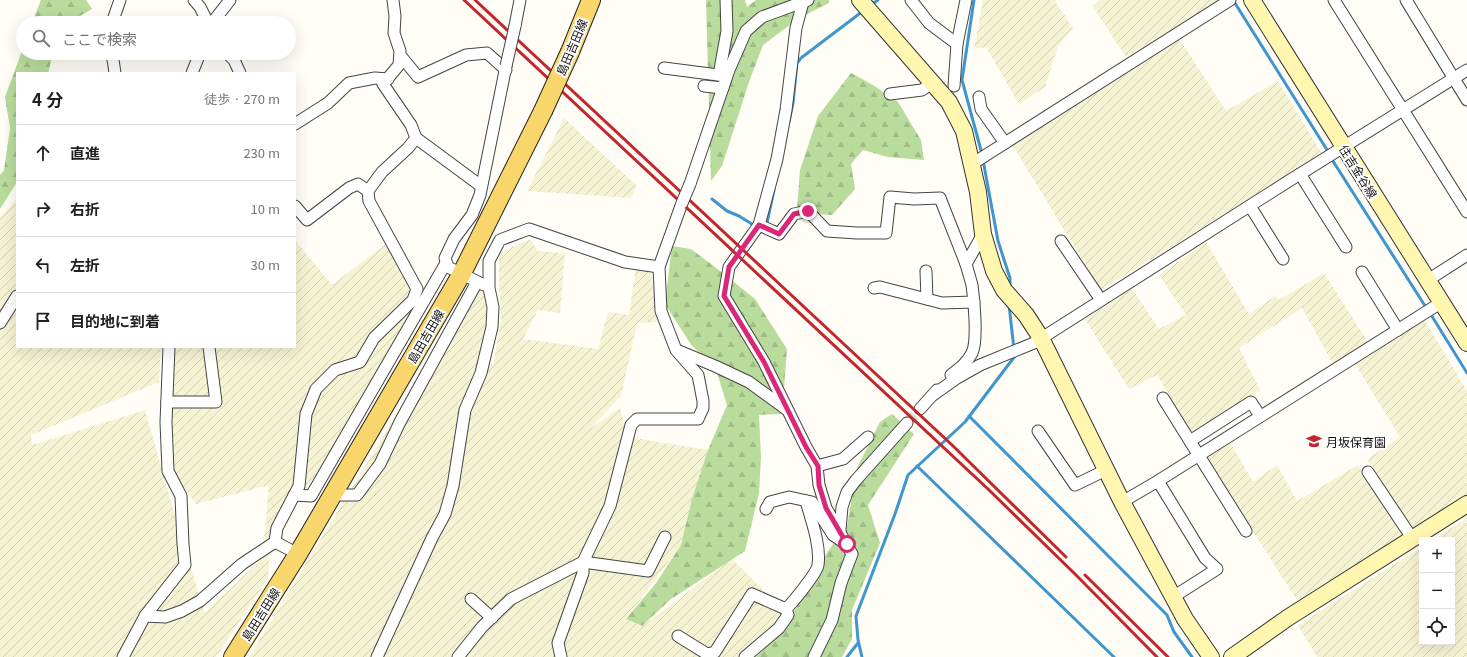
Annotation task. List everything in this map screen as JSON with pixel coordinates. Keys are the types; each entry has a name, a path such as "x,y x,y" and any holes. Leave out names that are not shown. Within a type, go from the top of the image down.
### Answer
{"main road":[{"name":"島田吉田線","path":"233,657 298,554 461,275 543,111 570,52 591,0"}],"street":[{"path":"114,16 120,0"},
{"path":"194,0 204,16"},
{"path":"217,16 230,0"},
{"path":"393,0 395,16 394,33 400,51 399,65 384,84 411,125 416,138 481,186"},
{"path":"561,657 558,643 583,573 583,562 610,506 631,425 637,419 698,419 703,408 698,375 676,350 661,311 659,267 690,184 723,88 727,31 726,0"},
{"path":"911,0 929,23 957,44"},
{"path":"954,86 957,44 966,0"},
{"name":"住吉金谷線","path":"1252,0 1340,150 1428,280 1433,308 1467,343"},
{"path":"1334,0 1402,111 1467,212"},
{"path":"1406,0 1467,100"},
{"path":"723,76 746,31 762,17 806,1"},
{"path":"806,1 796,28 786,110 777,159 759,228 729,267 724,296 764,362 818,466 819,485 826,508 840,530 852,554 841,583 832,620 814,657"},
{"path":"974,162 1228,1"},
{"path":"490,288 461,275 448,267 445,258 454,239 472,214 480,195 519,2"},
{"path":"866,5 949,102 964,131 974,162 983,234 994,271 1008,296 1026,315 1041,338 1122,502 1185,619 1211,657"},
{"path":"400,55 418,77 466,55 487,54 506,68"},
{"path":"113,60 115,72"},
{"path":"192,72 197,60"},
{"path":"234,60 240,72"},
{"path":"664,68 723,76"},
{"path":"933,396 980,365 1008,354 1041,338 1467,70"},
{"path":"296,123 328,103 349,83 375,78 388,79"},
{"path":"890,94 922,90 932,83"},
{"path":"704,86 723,88"},
{"path":"979,97 982,109 1005,143"},
{"path":"145,616 165,617 200,601 242,564 275,542 277,528 299,486 306,414 316,389 335,370 360,362 374,338 413,300 417,289 369,201 368,192 382,172 408,148 416,138"},
{"path":"1300,174 1346,247"},
{"path":"296,207 308,220 349,188 358,184 368,192"},
{"path":"759,228 779,234 794,214 808,211 827,231 886,233 890,197 914,199 940,198 966,264 972,285 974,302 973,351 966,363 944,382 920,409"},
{"path":"1250,206 1283,259"},
{"path":"377,657 432,538 445,514 453,486 464,410 481,373 492,327 493,307 490,288 489,261 500,240 530,230 625,262 659,267"},
{"path":"966,264 983,234"},
{"path":"1061,241 1101,300"},
{"path":"1428,280 1467,255"},
{"path":"294,495 311,496 446,263"},
{"path":"926,270 927,299"},
{"path":"1362,272 1398,330"},
{"path":"332,495 357,495 380,464 400,422 477,282"},
{"path":"874,288 880,287 942,303 974,302"},
{"path":"0,323 16,298"},
{"path":"1122,502 1158,481 1433,308"},
{"path":"123,657 145,616 186,565 182,544 181,496 168,470 166,422 169,348"},
{"path":"167,402 216,402 209,348"},
{"path":"676,350 749,382 788,410"},
{"path":"1163,398 1246,531"},
{"path":"1190,441 1251,402 1260,416"},
{"path":"840,530 842,506 847,492 907,423"},
{"path":"1038,431 1075,485 1106,470"},
{"path":"818,466 843,459 868,437"},
{"path":"1368,472 1412,538"},
{"path":"1158,481 1204,558 1217,569 1173,597"},
{"path":"766,509 770,502 789,498 812,502 833,535 847,544"},
{"path":"786,610 800,594 818,566 818,549 806,501"},
{"path":"1232,657 1289,616 1467,504"},
{"path":"458,657 482,627 511,599 583,562 648,571 665,537"},
{"path":"275,542 298,554"},
{"path":"678,636 707,654 714,652 752,594 786,610 788,616 779,628 745,657"},
{"path":"471,599 492,618"}],"shaded area":[{"path":"983,0 1056,0 1055,1 1073,28 1058,46 1045,87 1019,104 986,47 974,49"},
{"path":"1100,0 1219,0 1126,57 1093,7"},
{"path":"1180,40 1226,111 1278,81 1322,154 1101,290 1013,146"},
{"path":"564,118 637,186 631,198 527,191"},
{"path":"16,200 16,348 161,348 159,382 31,435 32,445 145,410 183,544 205,613 270,551 268,578 216,657 0,657 0,217"},
{"path":"530,239 538,251 565,253 560,313 538,310 523,339 598,349 608,312 629,315 636,267 651,273 657,322 637,323 621,396 591,428 620,408 628,437 708,450 681,545 626,619 642,626 732,559 788,615 746,657 249,657 477,282 489,288 484,361 493,365 501,321 499,253"},
{"path":"296,241 332,285 387,243 414,289 411,297 359,357 325,371 317,384 296,483 272,524 270,537 264,540 269,485 196,504 178,479 172,466 174,348 296,348"},
{"path":"1206,242 1249,314 1275,296 1279,300 1324,273 1368,342 1333,364 1302,308 1239,348 1260,390 1192,434 1157,375 1129,389 1085,319 1132,289 1159,329 1186,315 1159,275"},
{"path":"411,309 415,311 343,436 305,490 309,412 320,389 336,372 363,367 382,333"},
{"path":"1424,319 1467,391 1467,495 1413,528 1367,459 1400,437 1355,364"},
{"path":"1230,442 1253,482 1277,465 1297,501 1358,465 1403,536 1297,600 1205,457"},
{"path":"1467,518 1467,657 1317,657 1298,625 1419,549 1419,645 1455,645 1455,537 1438,537"}],"green space":[{"path":"41,0 86,0 92,9 80,16 35,16"},
{"path":"706,0 745,0 747,7 756,0 829,0 829,3 799,18 763,45 749,82 722,166 711,181"},
{"path":"19,60 51,60 48,72 16,72 16,184 0,209 0,175 4,170 10,128 5,97"},
{"path":"851,73 873,85 898,102 921,140 924,160 888,157 863,150 851,164 855,189 832,215 816,214 797,209 800,170 818,116"},
{"path":"672,246 691,249 755,299 787,349 782,414 759,415 761,458 759,493 745,551 671,599 642,626 626,619 656,583 681,545 692,499 708,450 727,405 715,366 692,346 665,304"},
{"path":"892,414 914,434 868,505 880,543 852,610 852,639 842,657 756,657 795,610 828,551 847,526 857,468 880,422"}],"waterway":[{"path":"871,5 878,0"},
{"path":"974,0 962,80 982,154"},
{"path":"1233,0 1329,153"},
{"path":"789,122 793,103 797,63 801,58 863,11"},
{"path":"1331,158 1427,309"},
{"path":"983,160 998,241 1010,278 1010,287"},
{"path":"765,225 767,223 774,190"},
{"path":"712,199 727,211 739,216 755,226"},
{"path":"1009,305 1014,349"},
{"path":"1430,313 1467,373"},
{"path":"862,657 858,640 856,616 895,514 908,475 965,422 1015,354"},
{"path":"969,416 1167,615 1174,632 1192,657"},
{"path":"917,466 1114,657"},
{"path":"847,657 858,643"}],"tunnel":[{"path":"907,423 920,409"}],"railway":[{"path":"464,0 988,489 1157,657"},
{"path":"475,0 951,444 1066,557"},
{"path":"1085,575 1168,657"}],"place":[{"name":"月坂保育園","path":"1314,441"}],"route":[{"path":"808,211 794,214 779,234 759,225 729,267 724,296 764,362 806,447 818,466 819,485 826,508 847,544"}]}
